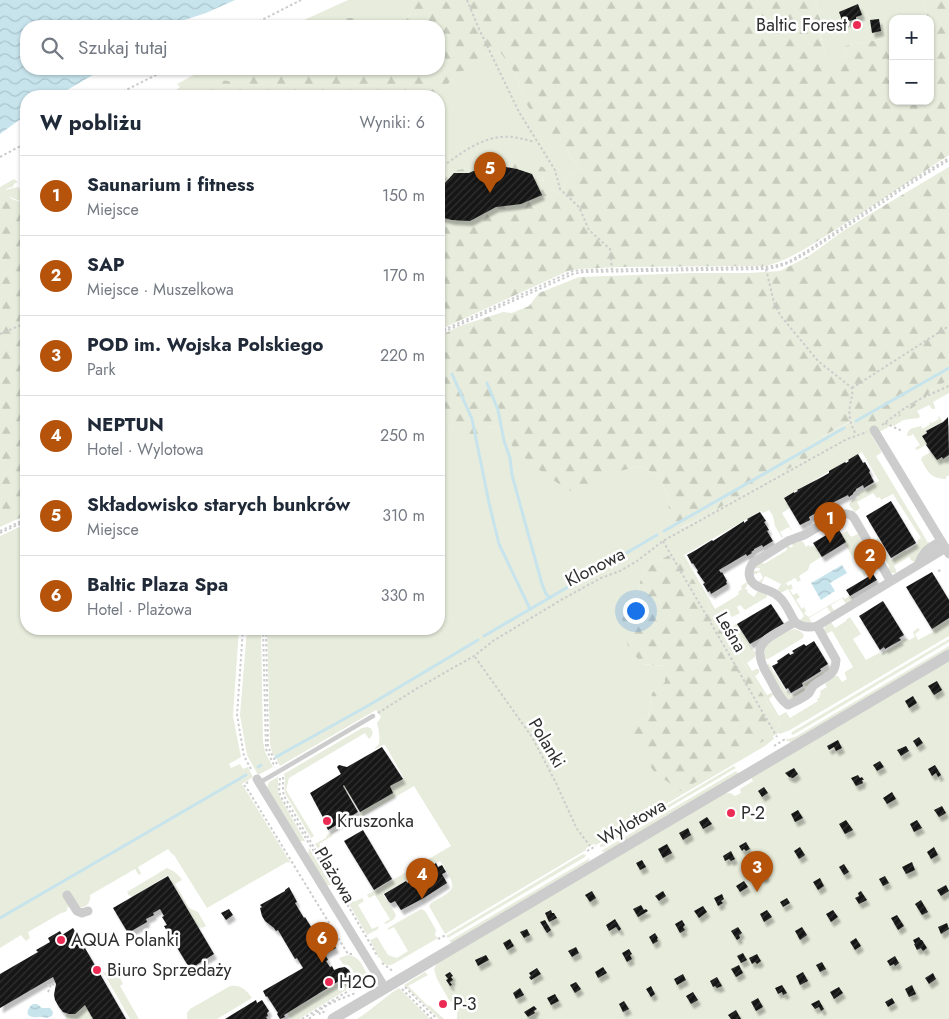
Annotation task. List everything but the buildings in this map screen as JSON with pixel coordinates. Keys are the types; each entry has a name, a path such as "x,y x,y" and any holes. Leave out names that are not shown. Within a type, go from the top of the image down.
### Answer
{"street":[{"path":"874,430 945,547 926,550 919,564 817,626 799,626 781,598 772,591 755,585 750,577 749,568 753,563 782,544 804,535 840,514 847,514 854,518 890,580"},
{"path":"795,622 765,640 760,650 762,668 788,705 808,694 812,687 833,672 836,665 836,660 817,626"},
{"name":"Wylotowa","path":"333,1019 427,966 949,656"},
{"name":"Plażowa","path":"258,780 385,988"},
{"path":"67,895 77,912 88,911"}],"lane":[{"path":"258,780 279,771 373,716"}],"path":[{"path":"262,20 301,0"},
{"path":"467,0 478,29 519,112 555,170 560,189 579,207 589,230 610,249 612,269"},
{"path":"126,90 156,75"},
{"path":"445,165 469,148 492,139 511,137 535,142"},
{"path":"0,157 20,146"},
{"path":"445,330 572,274 766,268 788,262 909,182 949,159"},
{"path":"445,330 573,271 766,268"},
{"path":"766,268 774,303 780,315 818,361 852,388"},
{"path":"0,334 20,326"},
{"path":"852,388 949,326"},
{"name":"Klonowa","path":"373,716 474,656 493,641 562,600 637,561 663,541 856,435 874,430 922,398 949,386"},
{"path":"852,388 849,418 856,435"},
{"path":"885,423 902,431"},
{"path":"0,532 20,523"},
{"name":"Leśna","path":"663,541 777,736"},
{"path":"243,635 237,715 244,756 258,780 244,785 348,954 355,955"},
{"path":"264,635 266,749 279,771 279,791 281,797 381,963 391,970"},
{"name":"Polanki","path":"474,656 532,737 577,829 590,846"},
{"path":"776,744 784,739"},
{"path":"587,851 596,846"},
{"path":"334,886 363,937"},
{"path":"438,939 446,935"},
{"path":"302,1019 335,1000 370,976"},
{"path":"47,985 56,984"},
{"path":"403,984 437,1019"},
{"path":"48,992 51,985"},
{"path":"400,987 432,1019"},
{"path":"309,1019 316,1012 338,1000 359,992"},
{"path":"318,1010 320,1014 337,1004 335,1000"}],"green space":[{"path":"348,0 411,0 413,8 406,20 372,20 364,18 350,20 304,20"},
{"path":"411,0 815,0 824,32 820,34 827,61 847,57 844,46 889,38 889,105 934,105 934,15 926,15 923,0 949,0 949,155 815,243 775,263 766,266 578,269 568,271 445,327 445,175 502,160 543,167 547,172 542,176 543,181 550,182 551,189 558,193 563,191 566,179 580,169 566,150 550,147 523,97 517,76 500,52 481,57 469,71 457,72 442,90 200,90 217,80 229,81 234,75 445,75 445,20 406,20 413,8"},
{"name":"Baltic Forest","path":"815,0 923,0 926,15 889,15 889,38 844,46 847,57 827,62 820,33 824,32"},
{"path":"341,18 364,18 372,20 338,20"},
{"path":"500,52 517,76 523,97 580,169 566,179 563,191 558,193 546,184 542,176 515,163 503,160 445,175 445,90 442,90 457,72 469,71 480,57"},
{"path":"194,75 234,75 229,81 203,90 176,90 180,87 177,84"},
{"path":"949,167 949,380 932,389 924,400 889,423 880,420 867,426 856,426 853,420 810,443 813,455 703,517 680,528 669,514 668,498 660,477 641,466 620,471 582,496 563,487 513,448 504,430 489,426 473,442 445,425 445,333 460,326 503,312 512,313 529,306 539,293 579,277 780,271 809,256 843,231"},
{"path":"14,179 18,182 13,187 5,190 18,187 20,190 20,201 0,193 0,187"},
{"path":"0,193 7,194 12,199 20,202 20,518 0,527"},
{"path":"949,380 949,393 933,402 935,409 932,409 929,405 917,411 920,416 919,418 903,420 872,436 881,451 876,456 927,542 930,544 920,551 915,562 909,557 894,566 896,573 891,573 888,570 889,566 874,541 878,538 891,560 918,543 917,541 921,538 893,494 881,500 880,497 877,498 873,493 857,502 860,508 855,512 849,505 850,502 859,497 857,494 879,481 862,452 784,498 790,508 782,513 793,532 789,527 780,532 782,538 769,510 763,513 761,511 684,555 715,609 739,594 738,592 742,589 741,586 747,582 745,589 754,597 758,591 767,594 767,597 745,610 740,605 737,607 740,613 732,617 728,612 719,618 726,630 737,624 756,653 755,657 747,663 752,671 759,669 759,673 755,676 767,695 774,694 769,699 779,716 786,712 790,718 818,701 817,699 821,694 820,691 827,687 825,684 834,676 838,676 842,682 847,679 845,672 853,667 832,631 826,634 824,630 825,626 831,622 835,628 850,617 861,634 853,639 866,660 879,653 881,654 907,638 909,640 915,637 913,632 918,628 920,630 915,634 918,640 933,632 932,629 949,619 949,636 790,730 773,736 774,739 765,746 596,845 594,844 586,848 586,850 445,934 429,906 449,892 452,887 449,875 440,861 383,894 396,915 394,919 386,924 384,923 390,919 375,895 369,898 367,895 451,846 414,786 348,823 359,816 360,812 337,776 341,774 337,767 339,765 367,800 404,778 385,745 375,749 379,744 377,723 381,717 376,710 280,766 273,755 270,745 267,635 445,635 445,425 450,430 489,426 504,430 513,448 604,481 620,471 641,466 660,477 668,498 669,514 681,528 813,455 810,443 854,420 867,426 924,400 932,389","holes":["676,551 780,723 770,733 628,728 648,717 652,693 666,682 664,666 642,664 622,618 637,595 643,570"]},
{"path":"939,416 943,422 926,431 927,433 922,436 927,444 917,450 915,448 920,445 913,434 907,436 909,431 912,428 921,426 923,429 930,424 929,422 932,423 939,419"},
{"path":"931,452 937,460 949,456 949,475 946,479 933,476 921,460 922,457"},
{"path":"20,527 20,635 239,635 233,716 241,757 229,764 231,768 240,764 243,769 248,767 253,777 242,784 290,862 207,908 174,855 168,849 138,867 140,875 135,869 90,895 87,905 80,907 75,904 67,908 67,911 28,932 30,938 26,941 21,935 0,948 0,536"},
{"path":"847,531 851,537 858,534 865,546 859,550 866,562 874,560 868,565 873,573 870,575 869,573 864,576 845,544 843,544 841,534"},
{"path":"800,541 806,547 814,545 821,557 810,564 808,570 799,576 801,580 798,582 795,578 786,583 788,586 791,584 793,588 790,590 793,595 797,593 800,597 796,600 802,609 804,607 806,611 804,613 809,617 843,597 845,599 851,595 854,599 846,604 842,598 831,605 834,611 831,613 827,607 809,618 812,625 799,621 804,616 788,589 781,593 779,592 778,589 781,584 765,576 761,584 758,582 763,578 760,572 754,575 753,571 759,571 760,568 755,566 762,562 764,564 787,550 786,547 789,545 791,548 793,542 797,543"},
{"path":"676,551 780,723 770,733 770,737 681,791 655,773 636,746 627,728 648,717 652,693 665,682 664,666 642,664 628,647 622,618 637,595 643,570"},
{"path":"795,629 804,635 803,638 768,659 764,659 765,650 771,641"},
{"path":"247,635 261,635 263,741 265,752 273,767 258,775 247,755 240,715"},
{"path":"949,639 949,642 793,735 791,734 792,732"},
{"path":"949,646 949,650 791,742 785,740 795,737"},
{"path":"949,660 949,1019 457,1019 457,1010 460,1008 459,1004 454,1004 449,1000 437,979 434,969 437,963 724,793 730,793 735,796 741,793 740,789 753,781 751,777"},
{"path":"768,663 786,692 788,691 791,696 806,687 804,684 830,668 806,691 790,700 784,697 767,666"},
{"path":"368,727 373,732 369,739 365,733 289,778 286,790 314,836 311,838 286,795 284,774 362,728"},
{"path":"734,766 736,768 600,847 600,845"},
{"path":"736,771 739,774 605,852 601,851"},
{"path":"278,777 280,797 305,841 300,841 267,788 269,782"},
{"path":"347,824 319,844 354,902 362,898 364,901 358,905 372,929 379,926 378,929 367,935 339,887 343,884 340,879 336,881 315,844 326,838 327,835"},
{"path":"309,848 331,885 326,885 308,854"},
{"path":"583,854 586,855 585,857 448,938 446,936"},
{"path":"590,858 588,862 452,943 449,941"},
{"path":"167,868 176,873 182,880 175,884 189,908 198,912 206,926 199,928 168,875 132,897 129,896 127,892"},
{"path":"421,909 425,911 436,930 435,935 438,938 392,964 388,965 382,962 370,940 377,937 388,955 397,958 408,951 394,927 388,930 388,928"},
{"path":"348,955 358,959 367,974 366,978 355,985 353,983 356,974 348,965 343,964 339,958"},
{"path":"103,972 119,976 123,984 120,986 139,1019 130,1019"},
{"path":"425,972 428,975 408,986 444,1019 439,1019 404,985"},
{"path":"349,982 351,987 299,1019 291,1019 287,1013 337,984 343,985"},
{"path":"230,986 242,988 252,998 217,1019 187,1019 187,1013 190,1009"},
{"path":"399,988 430,1019 357,1019 388,995"},
{"path":"85,1005 93,1019 66,1019 66,1013 75,1014"}],"water":[{"path":"0,0 235,0 184,20 20,20 20,75 93,75 67,90 20,90 20,119 0,134"},
{"path":"842,565 847,573 830,583 835,591 821,600 811,583"},
{"path":"33,1004 37,1004 42,1008 50,1008 53,1012 52,1016 46,1018 28,1015 28,1011"}],"waterway":[{"path":"856,421 949,368"},
{"path":"452,374 472,419 499,544 530,609"},
{"path":"487,383 498,410 504,441 510,458 512,475 542,584 550,598"},
{"path":"664,531 844,428"},
{"path":"484,636 657,535"},
{"path":"276,757 371,704 478,640"},
{"path":"0,918 246,775"}],"place":[{"name":"Baltic Forest","path":"857,25"},
{"name":"Składowisko starych bunkrów","path":"490,193"},
{"name":"Saunarium i fitness","path":"830,543"},
{"name":"SAP","path":"870,580"},
{"name":"P-2","path":"731,813"},
{"name":"Kruszonka","path":"327,821"},
{"name":"POD im. Wojska Polskiego","path":"757,892"},
{"name":"NEPTUN","path":"422,899"},
{"name":"AQUA Polanki","path":"61,940"},
{"name":"Baltic Plaza Spa","path":"322,963"},
{"name":"Biuro Sprzedaży","path":"97,970"},
{"name":"H2O","path":"329,982"},
{"name":"P-3","path":"443,1004"}]}
